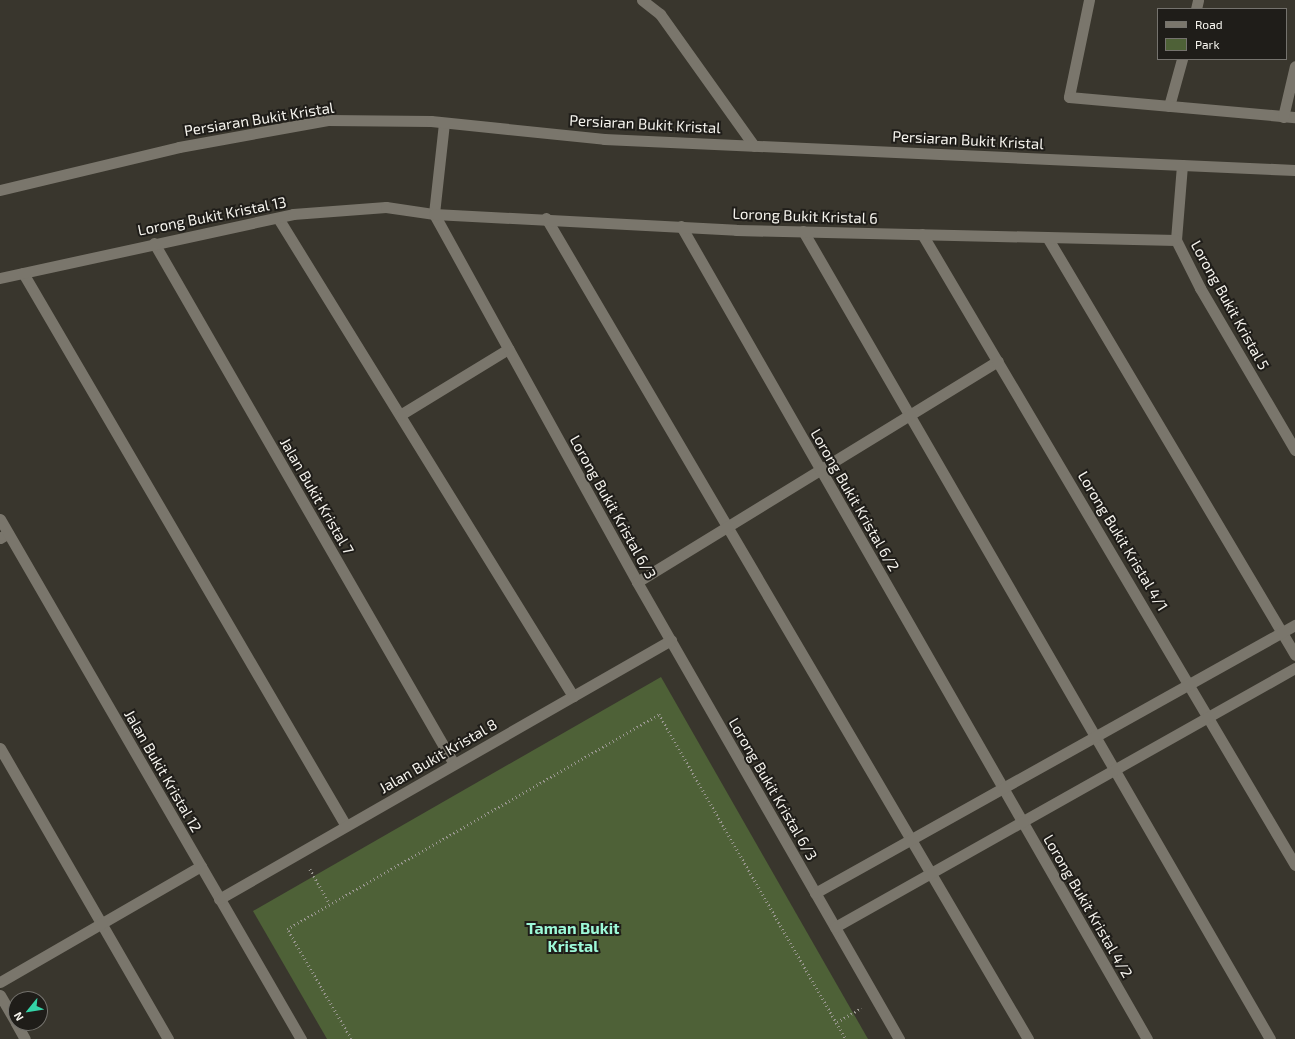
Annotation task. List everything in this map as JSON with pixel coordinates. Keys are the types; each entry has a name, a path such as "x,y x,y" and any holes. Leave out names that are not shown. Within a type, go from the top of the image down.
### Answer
{"street":[{"path":"642,0 660,14 754,146"},
{"path":"1088,0 1069,97 1295,117"},
{"path":"1169,106 1182,60"},
{"path":"1283,116 1295,66"},
{"name":"Persiaran Bukit Kristal","path":"0,190 179,148 328,120 444,122 604,139 1295,170"},
{"path":"434,214 444,122"},
{"name":"Lorong Bukit Kristal 5","path":"1182,165 1176,240 1200,288 1295,450"},
{"name":"Lorong Bukit Kristal 13","path":"0,278 154,243 278,218 386,207 434,214"},
{"name":"Lorong Bukit Kristal 6","path":"434,214 803,231 1176,240"},
{"name":"Lorong Bukit Kristal 6/3","path":"434,214 637,582 899,1039"},
{"path":"278,218 573,696"},
{"path":"546,218 726,529 909,840 932,872 1028,1039"},
{"name":"Lorong Bukit Kristal 6/2","path":"681,226 1003,788"},
{"path":"803,231 1095,736 1113,770 1270,1039"},
{"name":"Lorong Bukit Kristal 4/1","path":"922,234 1191,683 1295,865"},
{"path":"1046,237 1283,631 1295,655"},
{"name":"Jalan Bukit Kristal 7","path":"154,243 454,764"},
{"path":"23,273 346,826"},
{"path":"400,416 508,349"},
{"path":"637,582 822,472 998,361"},
{"name":"Jalan Bukit Kristal 12","path":"0,519 4,536 201,866 301,1039"},
{"path":"815,893 1295,625"},
{"name":"Jalan Bukit Kristal 8","path":"219,899 671,640"},
{"path":"835,927 1295,668"},
{"path":"0,748 168,1039"},
{"name":"Lorong Bukit Kristal 4/2","path":"1003,788 1147,1039"},
{"path":"0,982 201,866"},
{"path":"0,995 8,1009"}],"path":[{"path":"351,1039 287,929 659,714 846,1039"},
{"path":"301,853 330,904"},
{"path":"837,1022 876,999"}],"green space":[{"path":"661,677 868,1039 327,1039 253,911"}],"district":[{"name":"Taman Bukit Kristal","path":"573,937"}]}
